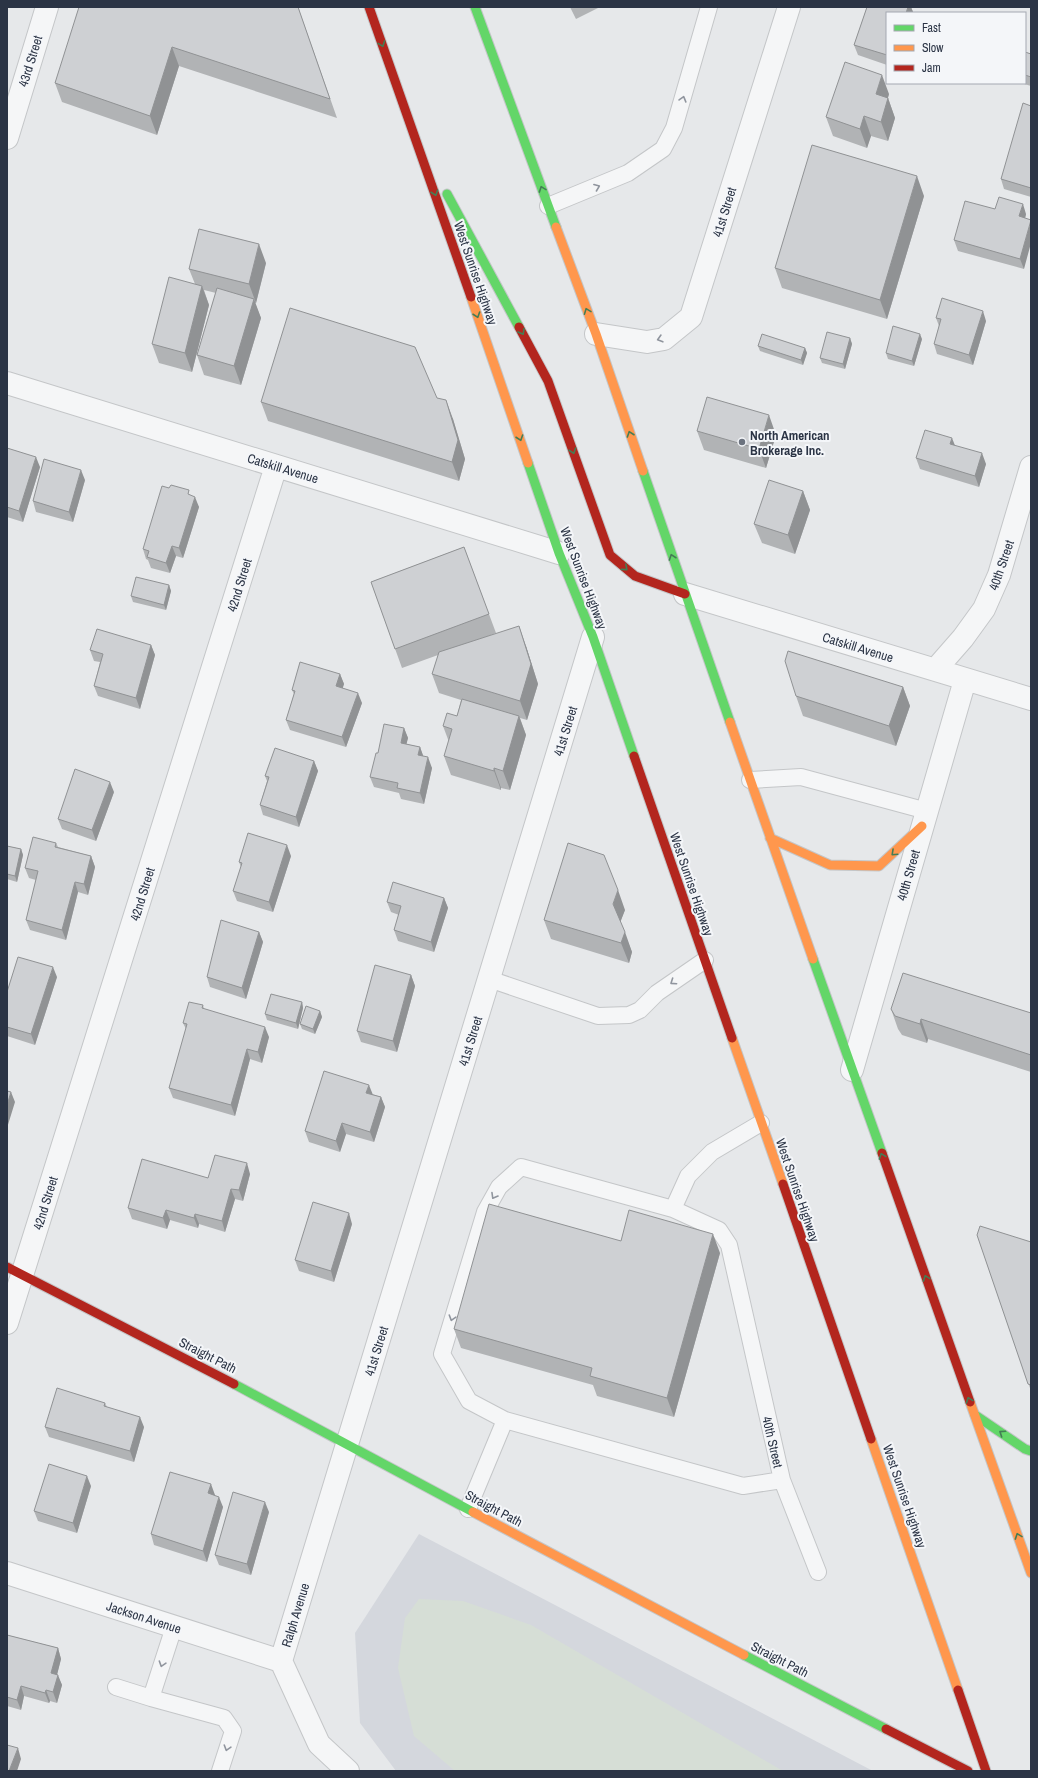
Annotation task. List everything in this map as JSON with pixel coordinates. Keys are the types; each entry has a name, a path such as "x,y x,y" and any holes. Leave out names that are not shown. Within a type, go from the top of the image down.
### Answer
{"main road":[{"name":"West Sunrise Highway","path":"369,7 416,138 559,553 593,637 986,1771"},
{"path":"475,7 596,334 684,594 1031,1573"},
{"path":"416,138 548,381 610,555 635,576 684,594"},
{"path":"770,838 830,865 879,866 925,818"},
{"name":"Straight Path","path":"15,1271 258,1396 664,1614 968,1771"},
{"path":"975,1415 1025,1449 1031,1451"}],"street":[{"name":"43rd Street","path":"7,138 47,7"},
{"name":"41st Street","path":"596,334 647,342 664,339 691,317 789,7"},
{"name":"Catskill Avenue","path":"7,383 559,553"},
{"name":"42nd Street","path":"7,1323 15,1271 276,466"},
{"name":"40th Street","path":"935,670 963,638 984,609 1000,575 1031,467"},
{"name":"Catskill Avenue","path":"684,594 1031,699"},
{"name":"41st Street","path":"348,1444 593,637"},
{"name":"40th Street","path":"852,1070 965,680"},
{"name":"Ralph Avenue","path":"348,1444 281,1661 319,1744 348,1771"},
{"name":"Jackson Avenue","path":"7,1573 281,1661"}],"lane":[{"path":"548,206 628,173 663,149 674,128 709,7"},
{"path":"750,780 801,777 925,818"},
{"path":"489,978 598,1016 629,1015 640,1010 657,993 705,960"},
{"path":"673,1209 688,1176 712,1152 761,1123"},
{"name":"40th Street","path":"521,1168 673,1209 719,1230 729,1245 782,1480 743,1486 505,1420 469,1401 442,1354 485,1212 499,1187 521,1168"},
{"path":"468,1509 505,1420"},
{"path":"782,1480 818,1572"},
{"path":"151,1698 174,1627"},
{"path":"116,1687 224,1718 233,1731 220,1771"}],"shaded area":[{"path":"419,1534 873,1771 396,1771 360,1723 355,1633"},
{"path":"419,1599 463,1601 531,1625 783,1771 455,1771 414,1736 398,1668 405,1618"}],"building":[{"path":"79,7 298,7 330,99 172,47 150,116 55,83"},
{"path":"867,7 908,7 906,12 886,12 886,55 854,45"},
{"path":"1026,52 1031,54 1031,77 1026,75"},
{"path":"845,62 882,75 876,94 888,98 881,122 864,116 860,129 826,117"},
{"path":"1023,103 1031,106 1031,188 1001,179"},
{"path":"812,145 917,176 880,300 775,268"},
{"path":"999,197 1023,204 1019,216 1031,220 1020,259 954,240 965,201 995,209"},
{"path":"199,229 259,244 249,284 189,269"},
{"path":"169,277 202,286 185,353 152,344"},
{"path":"217,288 254,299 234,366 197,355"},
{"path":"942,298 983,311 969,355 934,344 941,319 936,318"},
{"path":"290,308 415,347 437,398 446,400 458,440 452,462 261,402"},
{"path":"893,326 920,334 912,361 886,353"},
{"path":"827,332 850,338 843,364 820,358"},
{"path":"762,334 805,348 801,360 758,346"},
{"path":"707,397 769,415 759,449 697,431"},
{"path":"925,430 952,438 950,444 982,453 975,476 916,458"},
{"path":"7,448 36,457 19,511 7,507"},
{"path":"44,459 81,470 69,512 33,501"},
{"path":"769,480 803,491 788,535 754,524"},
{"path":"171,485 189,490 188,494 195,497 179,548 172,546 166,563 147,557 149,551 143,549 162,486 169,488"},
{"path":"464,547 489,614 395,649 371,582"},
{"path":"136,577 169,585 164,605 131,596"},
{"path":"519,626 531,664 520,701 432,674 439,652"},
{"path":"97,629 151,645 136,698 94,686 103,654 90,650"},
{"path":"788,651 903,687 889,726 796,696 785,661"},
{"path":"300,662 340,674 336,686 358,693 342,737 286,720 295,691 292,690"},
{"path":"462,699 519,716 503,771 494,768 494,771 444,756 452,729 443,726 447,713 457,716"},
{"path":"384,724 404,728 401,743 420,747 418,755 428,757 420,793 397,788 398,783 370,777 376,753 378,753"},
{"path":"275,748 314,761 296,817 260,805 269,777 265,776"},
{"path":"75,769 110,782 92,830 58,819"},
{"path":"248,833 287,845 269,902 233,891 242,863 239,862"},
{"path":"33,837 56,843 55,847 91,856 84,884 75,882 62,930 26,920 38,871 25,868"},
{"path":"568,843 604,855 618,890 613,904 625,932 621,943 544,920"},
{"path":"7,846 21,849 15,876 7,874"},
{"path":"393,882 444,898 431,942 394,930 401,906 387,902"},
{"path":"221,920 259,932 242,988 207,977"},
{"path":"18,957 53,967 31,1034 7,1027 7,992"},
{"path":"375,965 411,975 393,1041 357,1031"},
{"path":"903,973 1031,1013 1031,1055 921,1019 920,1024 895,1016 891,1009"},
{"path":"271,994 302,1002 296,1023 265,1014"},
{"path":"189,1002 203,1005 202,1008 265,1027 258,1052 247,1049 231,1105 169,1088 187,1024 183,1023"},
{"path":"306,1006 320,1011 313,1029 300,1024"},
{"path":"324,1071 369,1085 366,1093 381,1097 370,1132 342,1123 336,1141 305,1131"},
{"path":"7,1091 11,1092 7,1105"},
{"path":"215,1155 247,1163 239,1190 231,1189 222,1221 195,1214 194,1218 166,1210 163,1218 128,1208 142,1159 208,1178"},
{"path":"313,1202 349,1213 331,1271 295,1260"},
{"path":"489,1204 621,1241 629,1210 713,1234 667,1398 590,1376 592,1368 454,1329"},
{"path":"980,1226 1031,1242 1031,1385 1028,1384 977,1235"},
{"path":"57,1388 105,1403 104,1406 140,1417 130,1451 45,1427"},
{"path":"49,1464 87,1476 73,1523 34,1511"},
{"path":"170,1472 211,1484 208,1493 219,1497 203,1551 151,1534"},
{"path":"233,1492 265,1502 247,1564 215,1555"},
{"path":"7,1635 58,1648 51,1673 58,1675 53,1692 46,1690 45,1693 21,1686 17,1700 7,1697"},
{"path":"7,1745 18,1748 9,1771 7,1771"}],"traffic: fast":[{"path":"475,7 556,227"},
{"path":"447,194 519,327"},
{"path":"528,463 559,553 593,637 634,756"},
{"path":"643,471 730,722"},
{"path":"813,959 882,1153"},
{"path":"234,1384 473,1512"},
{"path":"975,1415 1025,1449 1031,1451"},
{"path":"744,1655 886,1729"}],"traffic: slow":[{"path":"556,227 596,334 643,471"},
{"path":"471,297 528,463"},
{"path":"730,722 813,959"},
{"path":"770,838 830,865 879,866 922,826"},
{"path":"732,1038 783,1184"},
{"path":"970,1402 1031,1573"},
{"path":"871,1439 958,1690"},
{"path":"473,1512 744,1655"}],"traffic: jam":[{"path":"369,7 471,297"},
{"path":"519,327 548,381 610,555 635,576 685,594"},
{"path":"634,756 732,1038"},
{"path":"882,1153 970,1402"},
{"path":"783,1184 871,1439"},
{"path":"7,1267 234,1384"},
{"path":"958,1690 986,1771"},
{"path":"886,1729 968,1771"}],"place":[{"name":"North American Brokerage Inc.","path":"742,442"}]}
